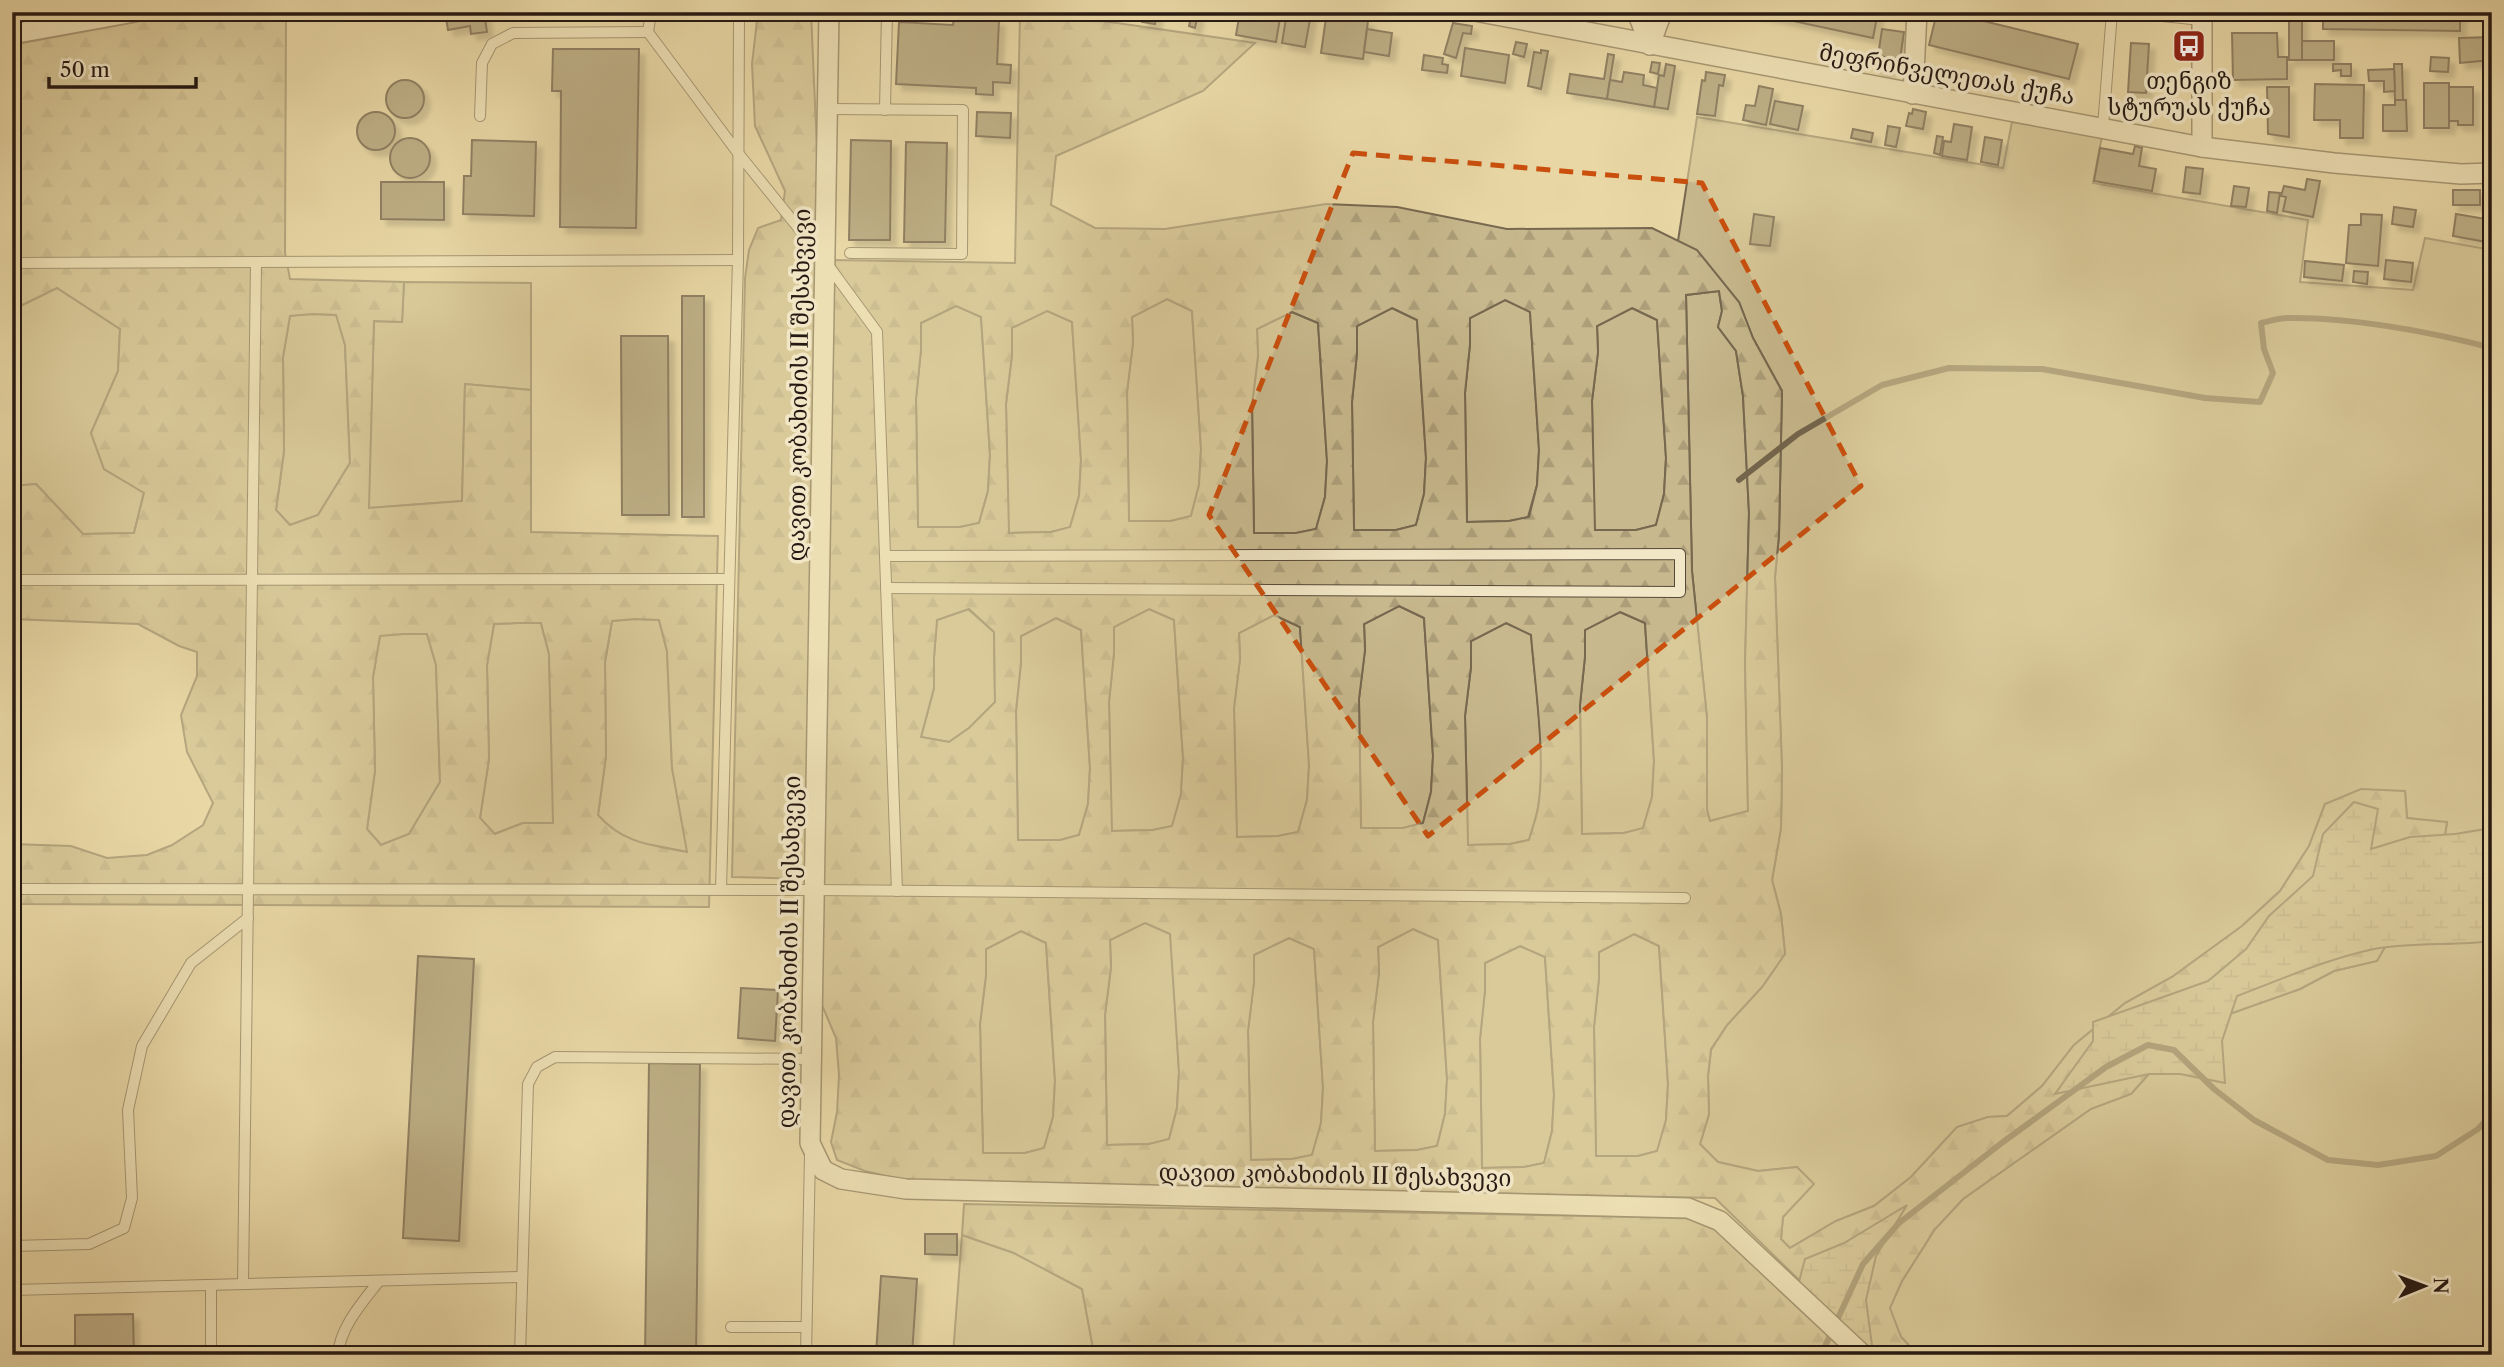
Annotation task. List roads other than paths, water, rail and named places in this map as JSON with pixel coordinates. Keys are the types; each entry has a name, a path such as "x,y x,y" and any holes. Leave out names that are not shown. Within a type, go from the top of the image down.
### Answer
{"street":[{"path":"12,34 134,12"},
{"name":"დავით კობახიძის II შესახვევი","path":"829,12 810,1143 823,1170 841,1179 906,1189 1688,1208 1720,1221 1863,1355"},
{"name":"მეფრინველეთას ქუჩა","path":"1480,12 2202,147 2334,163 2461,174 2492,173"},
{"path":"1637,12 1650,45"},
{"path":"1650,45 1662,12"},
{"path":"1913,94 1917,12"},
{"path":"2202,16 2202,147"}],"lane":[{"path":"651,12 648,32 877,332 897,891"},
{"path":"721,890 738,260 739,12"},
{"path":"885,110 887,12"},
{"path":"2103,127 2112,12"},
{"path":"2123,12 2202,16"},
{"path":"480,116 482,63 492,44 513,33 648,32"},
{"path":"828,109 963,110 962,254 850,253"},
{"path":"12,263 738,260"},
{"path":"243,1284 256,262"},
{"path":"885,556 1680,554 1680,592 886,588"},
{"path":"12,580 729,579"},
{"path":"12,888 815,890 1685,898"},
{"path":"12,1246 89,1244 124,1228 132,1198 128,1110 142,1046 191,964 248,918"},
{"path":"520,1355 528,1084 537,1067 555,1057 812,1059"},
{"path":"806,1355 810,1143"},
{"path":"12,1290 523,1277"},
{"path":"338,1355 339,1340 358,1308 379,1281"},
{"path":"211,1285 211,1355"},
{"path":"731,1327 806,1327"}],"waterway":[{"path":"1739,480 1798,434 1882,385 1949,368 2042,369 2205,398 2260,402 2273,373 2264,349 2261,323 2288,318 2338,320 2417,331 2492,348"},
{"path":"1821,1355 1863,1264 1899,1223 2106,1067 2148,1045 2174,1050 2214,1089 2254,1120 2328,1160 2378,1165 2436,1156 2478,1129 2492,1114"}],"place":[{"name":"თენგიზ სტურუას ქუჩა","path":"2189,46"}]}
